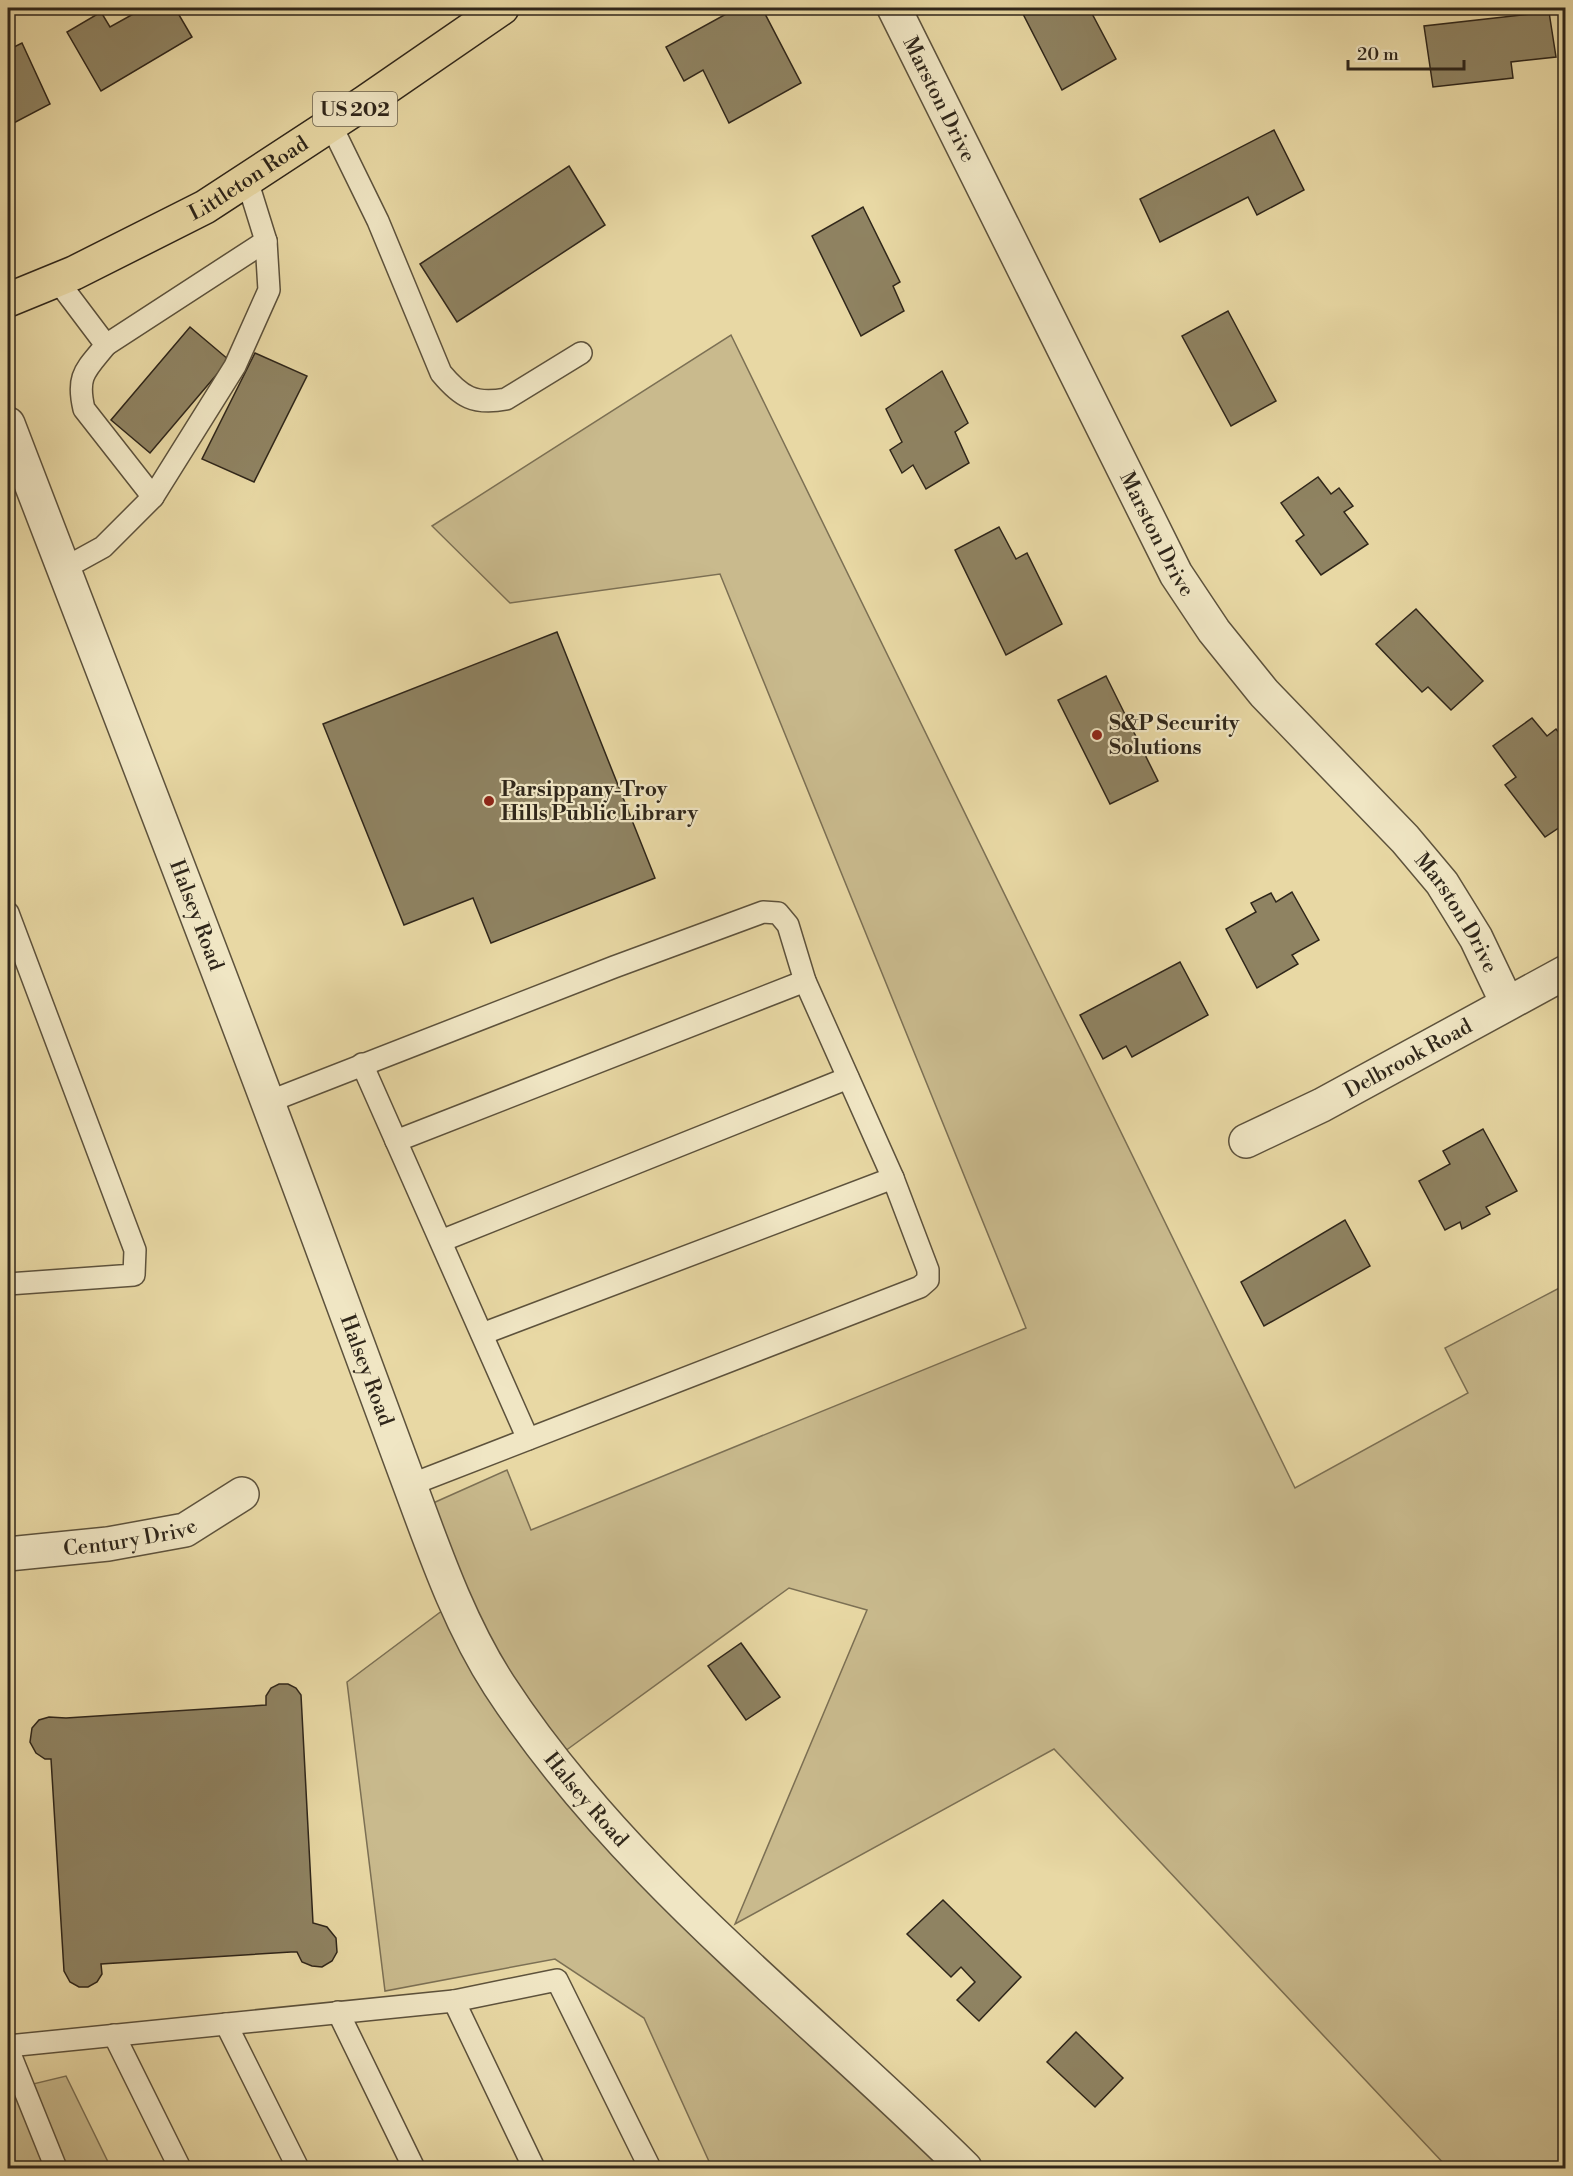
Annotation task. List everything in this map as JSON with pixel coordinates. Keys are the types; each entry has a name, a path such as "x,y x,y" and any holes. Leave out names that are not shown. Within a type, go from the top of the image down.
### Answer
{"main road":[{"name":"Littleton Road","path":"8,300 74,273 205,207 331,125 502,8"}],"street":[{"name":"Marston Drive","path":"894,8 1176,574 1214,631 1264,693 1405,839 1442,883 1476,938 1507,1003"},
{"name":"Halsey Road","path":"8,424 268,1102 462,1619 497,1682 551,1760 611,1829 696,1916 965,2169"},
{"name":"Delbrook Road","path":"1246,1141 1322,1106 1566,972"},
{"name":"Century Drive","path":"8,1554 108,1544 185,1530 242,1494"}],"lane":[{"path":"331,125 378,221 441,373 456,391 475,400 507,399 581,353"},
{"path":"63,569 104,547 153,496 235,366 269,290 266,241 247,180"},
{"path":"153,496 84,409 80,391 83,374 106,345 266,241"},
{"path":"57,280 106,345"},
{"path":"268,1102 763,912 778,913 782,916 793,938 805,981 893,1178 930,1275 926,1283 910,1292 410,1485"},
{"path":"8,913 135,1250 135,1275 8,1284"},
{"path":"396,1141 805,981"},
{"path":"362,1064 528,1439"},
{"path":"441,1241 848,1078"},
{"path":"482,1334 893,1178"},
{"path":"56,2169 8,2047 454,2001 557,1980 650,2169"},
{"path":"454,2001 534,2169"},
{"path":"338,2012 414,2169"},
{"path":"226,2024 298,2169"},
{"path":"114,2035 180,2169"}],"shaded area":[{"path":"731,335 1295,1488 1468,1393 1445,1348 1565,1285 1565,2168 1448,2168 1054,1749 735,1924 867,1610 789,1588 550,1762 962,2168 712,2168 644,2018 555,1959 385,1991 347,1682 459,1598 422,1508 507,1470 531,1530 1026,1328 720,574 510,603 432,526"},
{"path":"66,2076 111,2168 8,2168 8,2090"}],"building":[{"path":"144,8 175,8 192,37 101,91 67,32 101,12 110,27"},
{"path":"737,8 762,8 801,83 729,123 703,70 684,81 666,47"},
{"path":"1029,8 1089,8 1116,59 1062,90 1022,12"},
{"path":"1549,12 1556,57 1511,62 1513,78 1433,87 1424,26"},
{"path":"22,43 50,104 8,126 8,50"},
{"path":"1274,130 1304,190 1257,215 1248,197 1160,242 1140,199"},
{"path":"569,166 605,225 457,322 420,264"},
{"path":"863,207 900,282 893,286 904,311 861,336 812,236"},
{"path":"1228,311 1276,401 1231,426 1182,336"},
{"path":"190,327 229,360 150,453 111,420"},
{"path":"255,353 307,376 254,482 202,459"},
{"path":"942,371 968,423 955,432 969,463 926,489 913,465 902,473 890,450 902,442 886,409"},
{"path":"1318,477 1331,494 1339,488 1353,506 1344,512 1368,544 1321,575 1296,541 1304,535 1281,503"},
{"path":"999,527 1016,559 1027,553 1062,624 1006,655 955,550"},
{"path":"1416,609 1483,681 1451,710 1428,687 1422,692 1376,644"},
{"name":"Parsippany-Troy Hills Public Library","path":"557,632 655,878 491,943 473,898 404,925 323,724"},
{"path":"1106,676 1158,781 1110,804 1058,700"},
{"path":"1532,718 1547,736 1556,729 1566,742 1566,747 1559,752 1566,761 1566,823 1545,837 1505,785 1516,777 1493,746"},
{"path":"1292,892 1319,940 1292,955 1298,964 1257,988 1226,929 1256,912 1251,903 1271,893 1276,902"},
{"path":"1180,962 1208,1015 1132,1057 1126,1046 1103,1059 1080,1015"},
{"path":"1483,1129 1517,1191 1486,1207 1490,1214 1462,1229 1460,1222 1445,1230 1419,1181 1450,1164 1443,1151"},
{"path":"1345,1220 1370,1266 1264,1326 1241,1282"},
{"path":"741,1643 780,1697 746,1720 708,1666"},
{"path":"279,1684 288,1684 296,1688 301,1695 313,1923 327,1927 336,1938 337,1952 332,1961 322,1967 312,1966 302,1962 297,1952 291,1952 101,1964 102,1974 97,1982 88,1987 79,1987 70,1982 64,1971 51,1759 45,1759 36,1753 30,1742 32,1728 39,1720 49,1717 66,1718 266,1705 266,1696 271,1688"},
{"path":"943,1900 1021,1977 979,2021 957,2000 975,1982 961,1967 951,1977 907,1934"},
{"path":"1076,2032 1123,2078 1095,2107 1047,2062"},
{"path":"1207,2162 1213,2168 1201,2168"}],"place":[{"name":"S&P Security Solutions","path":"1097,735"},
{"name":"Parsippany-Troy Hills Public Library","path":"489,801"}]}
